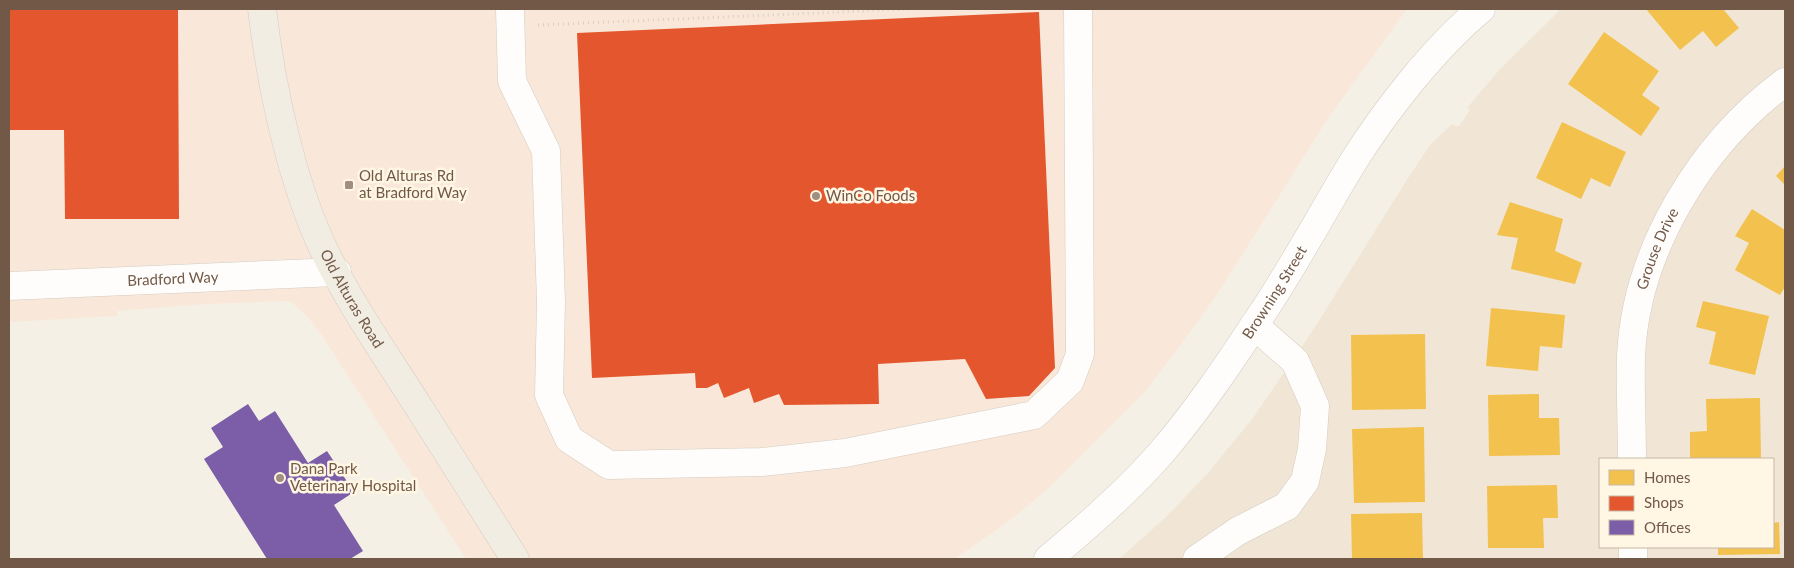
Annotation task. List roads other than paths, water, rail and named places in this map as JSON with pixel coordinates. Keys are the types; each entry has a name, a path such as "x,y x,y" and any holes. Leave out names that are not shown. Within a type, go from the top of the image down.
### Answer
{"main road":[{"name":"Old Alturas Road","path":"262,9 271,68 298,178 324,249 384,353 515,559"}],"street":[{"path":"511,17 512,81 546,151 551,302 549,395 569,440 609,465 762,462 845,453 1034,415 1070,381 1080,354 1078,9"},
{"name":"Browning Street","path":"1048,559 1127,490 1162,452 1254,325 1354,160 1464,14"},
{"name":"Grouse Drive","path":"1632,458 1631,355 1635,326 1641,296 1665,227 1694,178 1718,144 1753,108 1785,82"},
{"name":"Bradford Way","path":"9,286 336,272"},
{"path":"1197,559 1238,531 1287,506 1305,481 1312,449 1315,406 1295,360 1254,325"}],"place":[{"name":"Old Alturas Rd at Bradford Way","path":"349,185"},
{"name":"WinCo Foods","path":"816,196"},
{"name":"Dana Park Veterinary Hospital","path":"280,478"}]}
